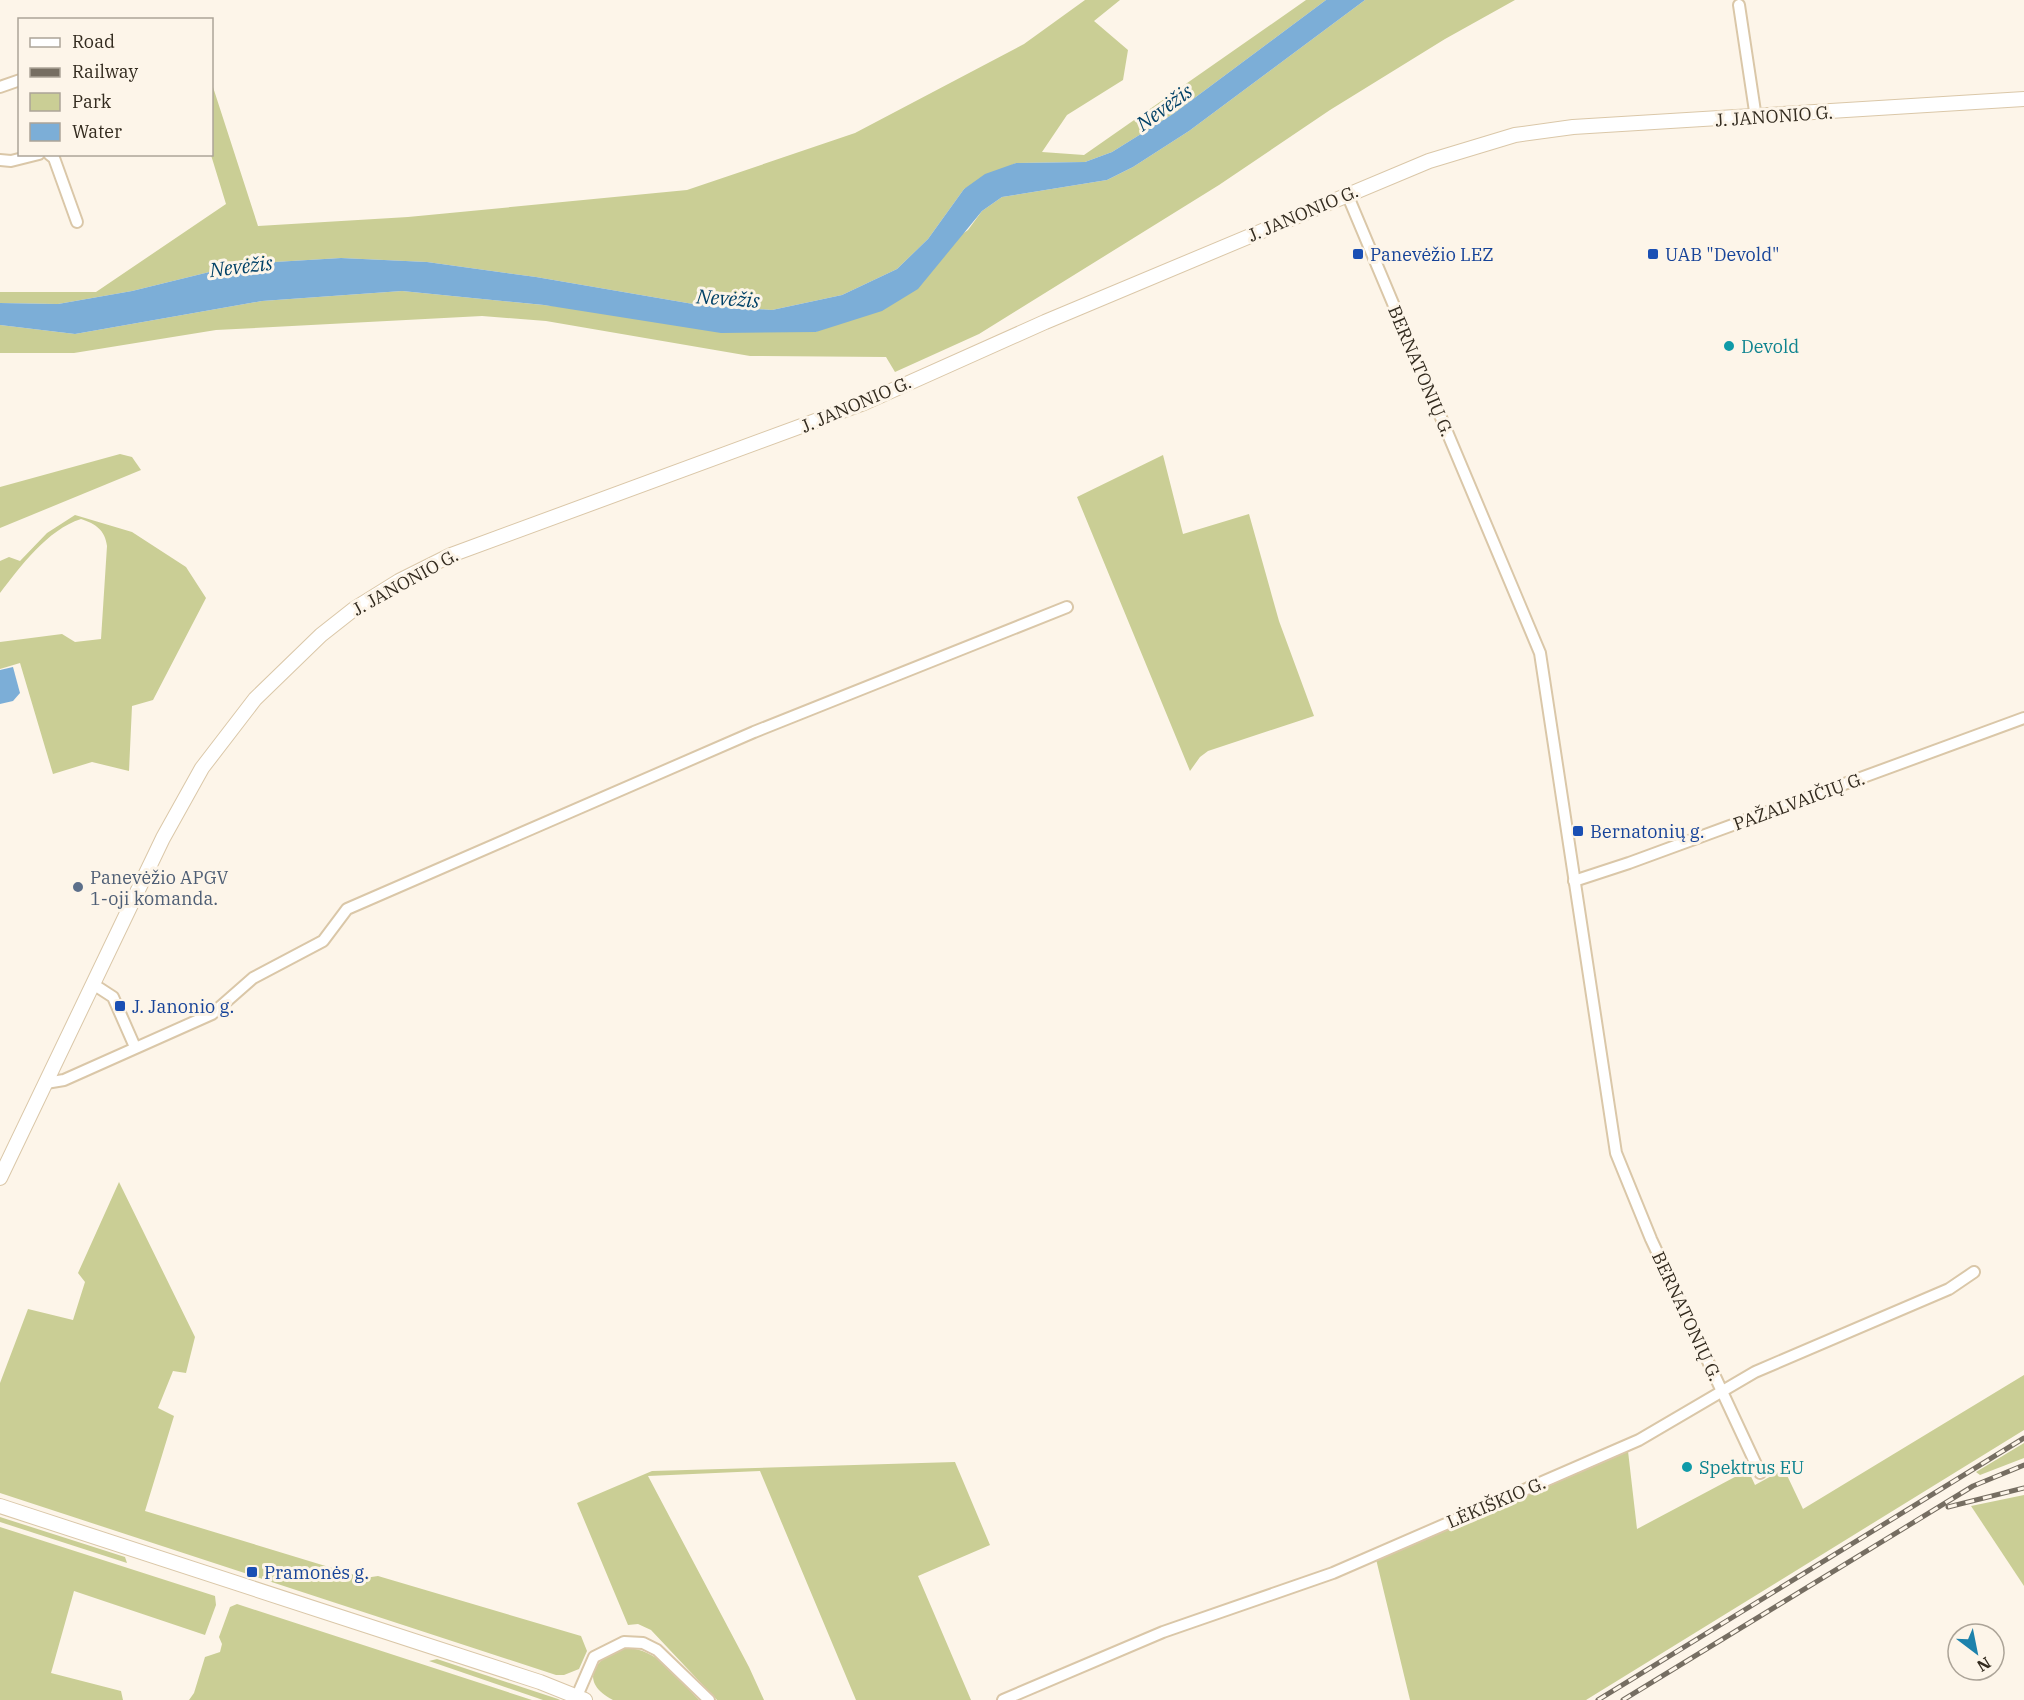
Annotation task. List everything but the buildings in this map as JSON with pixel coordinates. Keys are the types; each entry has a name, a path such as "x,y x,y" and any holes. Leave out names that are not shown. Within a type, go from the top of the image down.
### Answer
{"street":[{"path":"1739,5 1756,118"},
{"path":"0,87 18,81"},
{"name":"J. JANONIO G.","path":"0,1178 163,838 202,768 239,718 285,669 321,635 373,596 452,555 864,402 1045,322 1347,194 1429,161 1515,135 1573,127 1756,118 2024,99"},
{"path":"0,160 11,161 31,156"},
{"path":"52,156 77,222"},
{"name":"BERNATONIŲ G.","path":"1347,194 1540,652 1616,1152 1647,1230 1760,1473"},
{"path":"46,1083 64,1080 212,1014 253,978 323,941 347,909 754,732 1066,607"},
{"name":"PAŽALVAIČIŲ G.","path":"1574,881 2024,718"},
{"path":"93,984 113,997 135,1047"},
{"name":"LĖKIŠKIO G.","path":"1003,1700 1163,1632 1333,1573 1638,1440 1755,1372 1949,1290 1974,1272"},
{"path":"0,1506 581,1698 594,1657 624,1642 643,1643 657,1650 709,1700"}],"green space":[{"path":"1085,0 1120,0 1094,21 1128,50 1123,80 1067,115 1042,152 1084,155 1306,0 1326,0 1173,114 1112,152 1085,162 1016,163 964,189 928,239 897,269 842,295 772,310 699,305 536,277 427,262 341,258 242,264 132,291 58,304 0,303 0,292 96,292 226,204 211,156 213,87 258,226 408,217 687,190 855,133 1024,44"},
{"path":"1365,0 1515,0 1445,39 1330,110 1219,185 979,334 895,372 886,357 750,356 546,321 482,316 216,330 74,353 0,353 0,325 75,334 262,301 402,291 816,332 968,230 982,211 1002,197 1107,180 1133,167 1189,131"},
{"path":"120,454 132,457 141,470 0,528 0,487"},
{"path":"1163,455 1183,534 1249,514 1279,621 1314,716 1208,751 1200,757 1190,771 1077,497"},
{"path":"75,515 132,532 186,567 206,598 153,700 132,706 129,771 92,762 53,774 20,663 0,669 0,642 62,634 75,642 101,639 107,546 102,532 91,523 81,519 57,531 36,550 0,593 0,561 9,557 20,561 47,533"},
{"path":"119,1182 195,1337 186,1373 173,1371 158,1408 174,1416 145,1511 365,1578 378,1576 581,1636 587,1651 579,1669 564,1675 556,1675 0,1493 0,1383 28,1309 73,1320 85,1282 78,1273"},
{"path":"2024,1375 2024,1430 1586,1700 1410,1700 1376,1559 1628,1451 1637,1529 1748,1470 1755,1485 1784,1469 1803,1509"},
{"path":"2024,1443 2024,1458 1980,1475 1976,1472"},
{"path":"955,1462 990,1545 918,1576 971,1700 856,1700 760,1471 648,1476 749,1667 764,1700 717,1700 651,1630 638,1624 628,1625 577,1503 652,1471"},
{"path":"2024,1495 2024,1586 1971,1506"},
{"path":"0,1517 125,1557 127,1563 0,1522"},
{"path":"0,1527 215,1596 216,1605 205,1635 74,1591 51,1673 121,1691 123,1700 0,1700"},
{"path":"237,1604 532,1700 189,1700 194,1693 205,1657 220,1652 222,1644 219,1637 230,1607"},
{"path":"623,1648 646,1652 656,1658 666,1665 699,1700 613,1700 602,1693 593,1679 594,1671 604,1658"},
{"path":"437,1659 560,1700 543,1700 429,1661"}],"water":[{"name":"Nevėžis","path":"1326,0 1365,0 1189,131 1133,167 1107,180 1002,197 982,211 918,289 882,311 816,332 721,333 544,305 402,291 262,301 75,334 0,325 0,303 58,304 132,291 242,264 341,258 427,262 536,277 699,305 772,310 842,295 897,269 928,239 964,189 985,174 1016,163 1085,162 1112,152 1173,114"},
{"path":"13,667 20,693 13,701 0,704 0,670"}],"railway":[{"path":"1598,1700 2024,1438"},
{"path":"1623,1700 1973,1486 2024,1465"},
{"path":"1948,1507 2024,1488"}],"place":[{"name":"Panevėžio LEZ","path":"1358,254"},
{"name":"UAB \"Devold\"","path":"1653,254"},
{"name":"Devold","path":"1729,346"},
{"name":"Bernatonių g.","path":"1578,831"},
{"name":"Panevėžio APGV 1-oji komanda.","path":"78,887"},
{"name":"J. Janonio g.","path":"120,1006"},
{"name":"Spektrus EU","path":"1687,1467"},
{"name":"Pramonės g.","path":"252,1572"}]}
